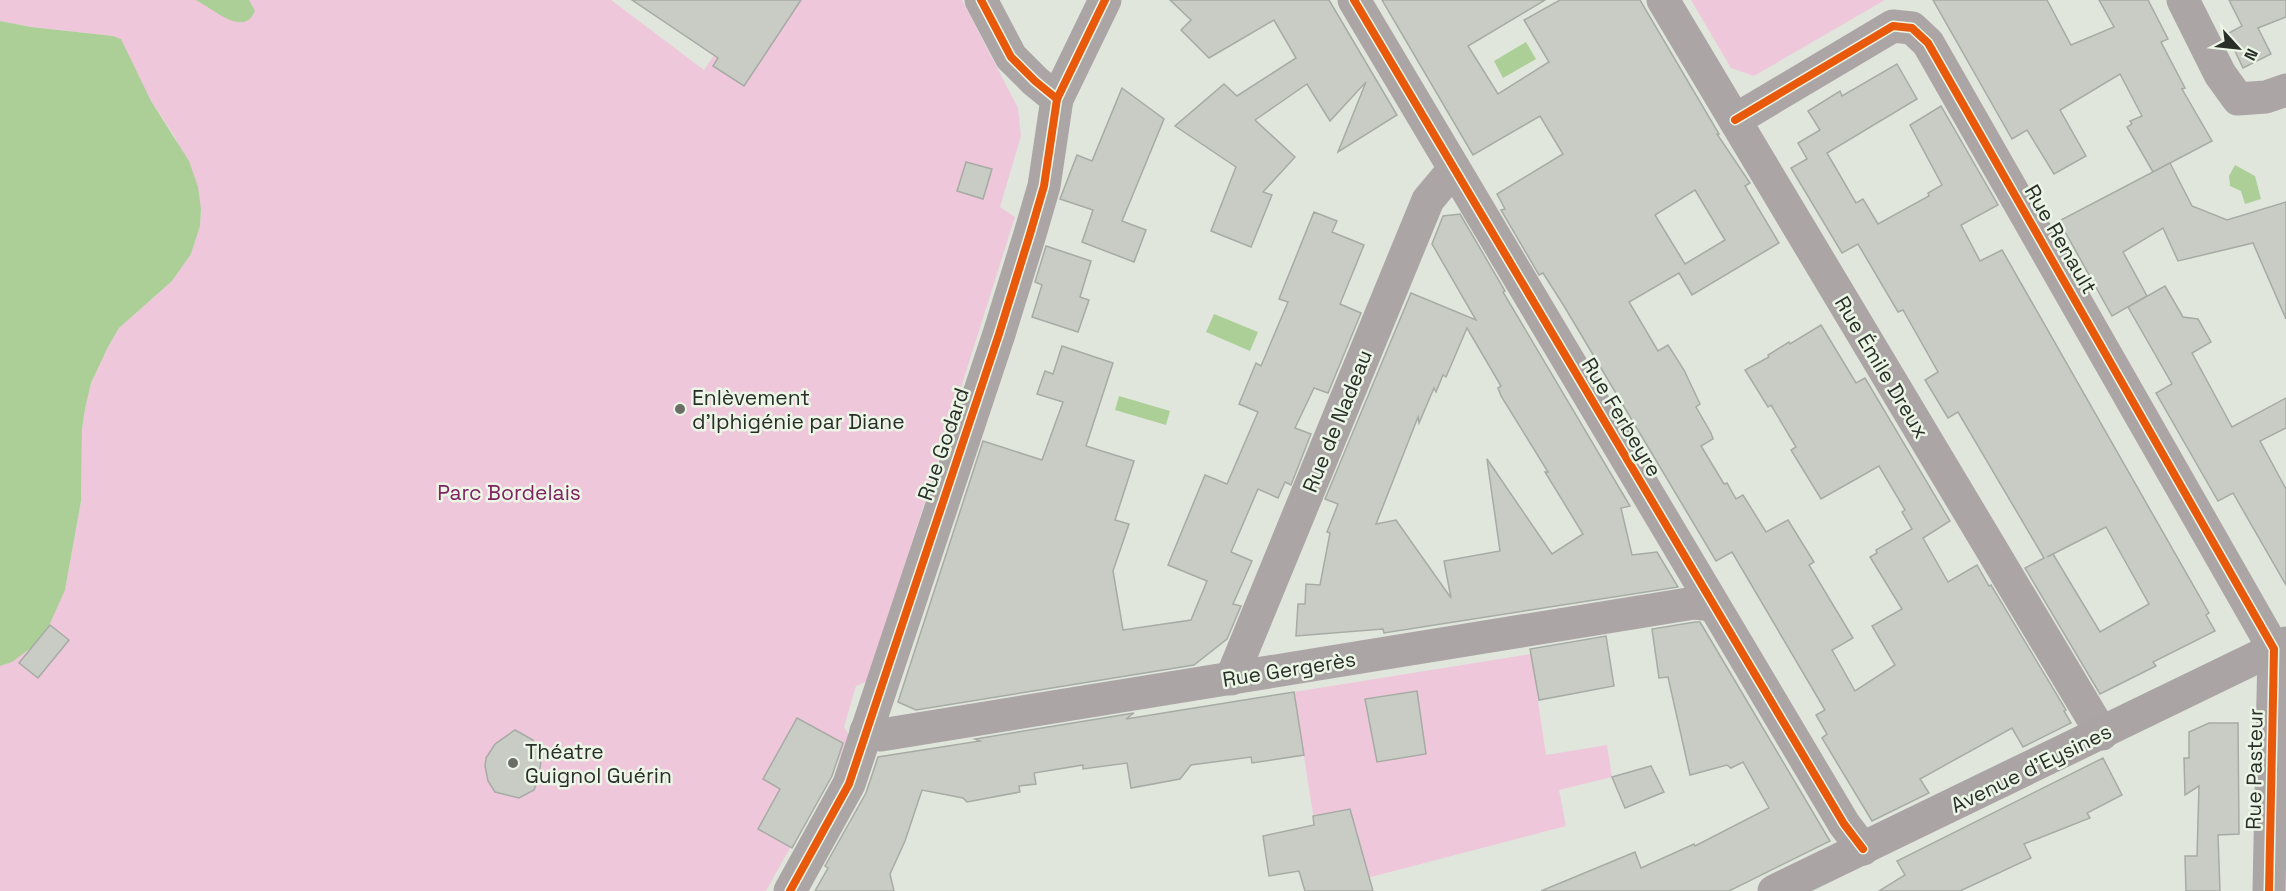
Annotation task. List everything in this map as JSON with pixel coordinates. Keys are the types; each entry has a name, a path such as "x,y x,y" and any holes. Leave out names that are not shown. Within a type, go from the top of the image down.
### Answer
{"street":[{"path":"981,0 1011,57 1057,99"},
{"name":"Rue Godard","path":"790,891 849,784 999,334 1041,196 1057,99 1105,0"},
{"name":"Rue Ferbeyre","path":"1354,0 1844,824 1863,849"},
{"name":"Rue Émile Dreux","path":"1663,0 2102,734"},
{"path":"2183,0 2220,74 2238,99 2266,97 2286,90"},
{"name":"Rue Renault","path":"1735,120 1893,26 1912,28 1928,43 2280,646"},
{"name":"Rue de Nadeau","path":"1231,679 1428,200 1454,169"},
{"name":"Rue Gergerès","path":"866,730 881,735 1694,603 1713,605"},
{"name":"Avenue d'Eysines","path":"1774,891 2280,646"},
{"name":"Rue Pasteur","path":"2269,891 2280,646"}],"green space":[{"name":"Parc Bordelais","path":"0,0 611,0 704,70 751,0 962,0 1018,108 1021,136 1000,207 1015,217 868,681 856,686 844,727 851,738 766,891 0,891 0,666 30,650 65,590 81,501 82,429 91,383 119,328 172,281 191,254 200,226 201,209 175,137 113,36 31,27 0,21"},
{"path":"1691,0 1885,0 1754,76 1731,68"},
{"path":"1531,654 1546,755 1607,745 1612,777 1559,790 1566,826 1367,878 1357,830 1317,840 1294,692"}],"shaded area":[{"path":"195,0 249,0 255,11 250,19 235,22"},
{"path":"0,21 121,39 151,101 189,161 198,187 201,209 200,226 191,254 172,281 119,328 91,383 82,429 81,501 65,590 43,639 12,662 0,666"},
{"path":"1526,42 1536,59 1503,78 1494,61"},
{"path":"2235,165 2255,176 2261,199 2245,204 2241,191 2230,186 2229,176"},
{"path":"1214,314 1258,332 1250,351 1206,332"},
{"path":"1119,396 1170,411 1166,425 1115,410"}],"building":[{"path":"632,0 801,0 744,86 713,66 718,58"},
{"path":"1170,0 1329,0 1397,115 1338,152 1366,82 1330,121 1307,84 1255,120 1295,157 1263,192 1272,195 1251,247 1211,231 1236,167 1175,126 1224,84 1237,96 1296,58 1274,20 1209,58 1181,30 1191,20"},
{"path":"1382,0 1545,0 1468,46 1498,94 1549,62 1524,20 1560,0 1640,0 1719,134 1717,134 1750,183 1745,186 1779,243 1692,295 1679,273 1629,302 1658,351 1668,345 1684,370 1700,404 1696,407 1713,439 1701,446 1724,484 1727,483 1736,499 1743,495 1766,532 1788,520 1814,562 1809,565 1853,638 1832,650 1855,691 1895,665 1872,626 1902,609 1870,557 1877,553 1876,550 1912,529 1902,512 1905,510 1879,466 1821,499 1791,450 1796,447 1771,405 1768,407 1745,370 1821,325 1856,383 1865,378 1950,521 1923,538 1948,582 1977,565 2066,710 2064,711 2071,723 2023,747 2012,728 1920,779 1929,793 1872,821 1822,738 1827,734 1816,715 1825,710 1732,552 1716,561 1564,306 1543,273 1539,275 1501,210 1505,209 1497,194 1563,154 1540,116 1473,155","holes":["1695,190 1725,240 1685,264 1655,215"]},
{"path":"1933,0 2047,0 2071,45 2114,27 2099,0 2148,0 2168,39 2161,42 2185,88 2182,89 2212,141 2153,172 2127,127 2132,124 2130,121 2142,116 2120,74 2060,110 2086,156 2054,174 2027,130 2012,139"},
{"path":"2229,0 2286,0 2286,17 2258,28 2271,54 2243,68 2227,34 2242,26"},
{"path":"1897,64 1917,99 1827,153 1856,203 1863,199 1878,224 1929,196 1928,193 1942,185 1910,125 1941,106 1998,205 1961,225 1980,261 2002,250 2209,613 2206,615 2215,631 2153,662 2156,666 2100,694 2025,568 2044,558 1958,412 1948,418 1925,380 1938,372 1903,310 1898,312 1858,244 1842,253 1791,168 1807,159 1798,143 1820,130 1808,111 1840,91 1842,96","holes":["2106,527 2149,604 2100,632 2053,554 2047,557"]},
{"path":"1122,88 1164,119 1122,221 1146,230 1134,262 1082,242 1093,210 1060,199 1077,155 1092,161"},
{"path":"966,162 992,169 983,199 957,191"},
{"path":"2170,163 2192,206 2227,220 2286,202 2286,319 2253,243 2178,261 2163,228 2123,252 2147,296 2112,316 2059,221"},
{"path":"1314,212 1337,221 1332,232 1364,245 1340,304 1361,313 1328,393 1314,388 1295,428 1311,434 1291,485 1285,482 1278,498 1258,489 1231,552 1252,561 1233,604 1241,606 1227,639 1194,665 916,710 898,702 983,441 1042,460 1063,402 1037,394 1045,371 1053,374 1062,346 1113,363 1086,446 1134,461 1115,520 1129,524 1113,571 1123,630 1191,620 1207,581 1168,565 1205,475 1227,484 1258,412 1239,404 1256,363 1261,366 1288,302 1279,299"},
{"path":"1460,214 1505,291 1503,292 1630,506 1621,508 1632,555 1657,552 1678,587 1384,633 1383,629 1296,636 1298,604 1305,604 1306,584 1320,585 1330,533 1327,532 1338,504 1325,499 1411,293 1476,320 1432,244 1443,216","holes":["1467,328 1501,386 1498,388 1501,396 1583,534 1552,554 1487,459 1500,551 1444,561 1451,598 1396,520 1376,524 1418,417 1419,423 1434,388 1436,392 1443,375 1446,377"]},
{"path":"1046,246 1091,261 1080,297 1089,300 1078,332 1032,317 1042,285 1035,282"},
{"path":"2165,286 2183,317 2198,319 2211,342 2192,353 2232,427 2286,398 2286,428 2260,441 2286,489 2286,585 2233,493 2218,501 2156,393 2172,384 2128,307"},
{"path":"1700,622 1830,841 1729,891 1541,891 1635,852 1641,868 1694,844 1695,846 1769,808 1743,762 1731,768 1727,765 1690,775 1668,677 1659,678 1652,629"},
{"path":"50,625 69,640 38,678 19,663"},
{"path":"1606,636 1614,686 1539,700 1530,649"},
{"path":"1417,691 1426,754 1377,762 1365,699"},
{"path":"1294,692 1304,755 1252,763 1251,757 1191,765 1180,779 1131,788 1127,763 1083,769 1083,765 1034,773 1036,784 1019,786 1020,792 967,802 963,798 922,790 905,841 890,874 894,891 815,891 828,868 825,866 866,793 878,757 1134,713 1126,719"},
{"path":"797,718 843,743 832,776 792,848 758,829 780,789 763,779"},
{"path":"2209,723 2238,723 2239,834 2218,835 2220,891 2186,891 2185,856 2197,856 2199,786 2185,795 2184,758 2189,758 2189,732"},
{"name":"Théatre Guignol Guérin","path":"515,730 533,740 541,759 539,778 534,790 519,798 495,792 488,781 485,766 486,758 495,744"},
{"path":"2103,758 2122,795 2087,813 2090,818 2024,844 2031,858 1960,891 1879,891 1905,875 1897,861"},
{"path":"1651,766 1664,792 1625,808 1612,777"},
{"path":"1350,809 1373,891 1305,891 1299,871 1269,876 1263,836 1314,825 1313,816"}],"cycle path":[{"path":"981,0 1011,57 1057,99"},
{"path":"790,891 849,784 999,334 1030,234 1044,186 1057,99 1105,0"},
{"path":"1354,0 1844,824 1863,849"},
{"path":"1735,120 1893,26 1912,28 1928,43 2274,649 2269,891"}],"place":[{"name":"Enlèvement d'Iphigénie par Diane","path":"680,409"},
{"name":"Théatre Guignol Guérin","path":"513,763"}]}
